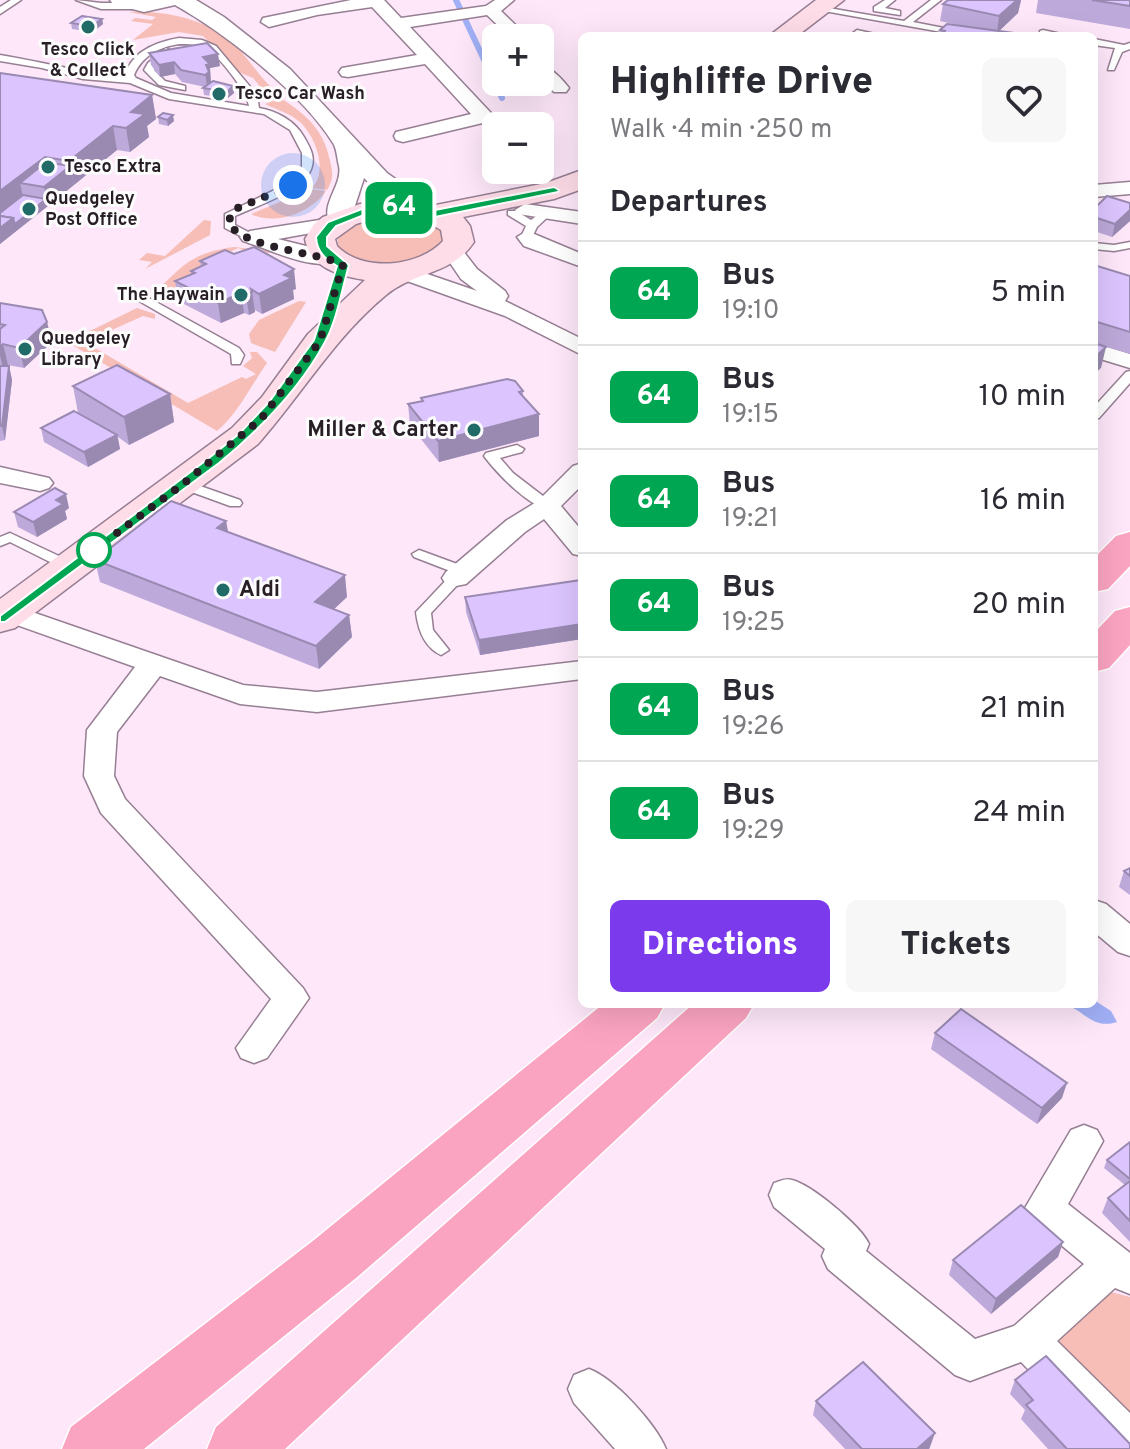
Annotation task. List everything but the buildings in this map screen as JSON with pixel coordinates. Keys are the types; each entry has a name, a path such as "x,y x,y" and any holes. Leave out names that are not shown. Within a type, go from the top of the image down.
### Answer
{"highway":[{"path":"1098,576 1130,544"},
{"path":"1098,654 1130,620"},
{"path":"94,1449 335,1259 634,1008"},
{"path":"239,1449 724,1008"}],"main road":[{"path":"787,32 825,5"},
{"path":"578,181 554,190 431,212 380,208 336,222 321,237 322,247 337,261 376,271 401,271 433,263 487,223 529,220 578,189"},
{"path":"431,212 455,226 456,246"},
{"path":"320,341 337,261"},
{"path":"4,616 183,484 261,419 320,341 376,287 401,271"}],"street":[{"path":"120,0 126,4 157,4 229,29"},
{"path":"181,0 229,29 290,81 390,189 431,212"},
{"path":"269,22 317,10 376,1 484,117 403,136"},
{"path":"398,24 498,5 511,24"},
{"path":"348,72 429,58"},
{"path":"554,83 560,88"},
{"path":"250,237 336,222 353,174 346,144"},
{"path":"1098,191 1130,188"},
{"path":"578,218 529,220 531,242 578,260"},
{"path":"250,237 337,261"},
{"path":"456,246 469,274 513,311"},
{"path":"401,271 513,311 578,346"},
{"path":"1098,351 1130,361"},
{"path":"460,574 516,526 547,506 578,475"},
{"path":"4,479 40,483"},
{"path":"547,506 578,543"},
{"path":"4,616 240,694 317,702 578,670"},
{"path":"152,666 102,730 99,776 112,805 302,995 254,1048"},
{"path":"1098,916 1130,943"},
{"path":"788,1195 849,1244 842,1256 970,1361 1028,1340 1122,1270 1045,1208 1084,1141"},
{"path":"1028,1340 1130,1443"},
{"path":"589,1389 644,1449"}],"lane":[{"path":"0,11 17,0"},
{"path":"81,0 98,0"},
{"path":"81,0 101,6 157,4"},
{"path":"891,0 877,9 914,17"},
{"path":"905,24 937,0"},
{"path":"825,5 905,24 922,32"},
{"path":"132,80 129,75 132,65 164,47 179,41 202,43 213,48 254,104"},
{"path":"1098,43 1126,47 1111,68"},
{"path":"164,47 195,48 206,55"},
{"path":"164,47 178,57"},
{"path":"164,47 149,67 154,77 175,87 254,104 288,123 304,145 308,160 304,173 293,185 230,214 229,226 250,237"},
{"path":"0,58 83,76 132,80 169,96 254,104"},
{"path":"220,70 236,77"},
{"path":"154,77 172,77"},
{"path":"1098,246 1130,245"},
{"path":"138,296 235,351 238,355 236,361"},
{"path":"1098,411 1130,375"},
{"path":"517,449 491,456 508,476 547,506"},
{"path":"183,484 235,503"},
{"path":"0,542 10,537 71,567"},
{"path":"419,554 460,574 423,612 426,631 441,650"}],"shaded area":[{"path":"129,12 173,15 216,31 239,49 281,96 261,100 254,93 259,85 253,78 236,71 203,36 179,32 133,40 153,24 131,21 156,17"},
{"path":"281,98 308,119 320,134 332,172 327,190 312,188 317,181 320,163 306,128 292,116 265,104"},
{"path":"311,189 326,191 302,211 271,219 251,214"},
{"path":"379,215 417,216 442,229 445,240 422,257 394,264 365,261 339,249 337,237 347,225"},
{"path":"204,220 211,221 210,235 145,269 152,262 139,260 147,253 165,256"},
{"path":"234,247 271,251 262,258 238,248 212,261 209,284 165,303 155,297 156,291 190,261"},
{"path":"299,301 306,302 275,352 251,343 249,334 259,320"},
{"path":"137,308 155,314 155,319 143,316 85,342 188,403 242,377 246,379 256,374 243,366 252,358 250,352 257,352 267,363 238,408 217,431 74,346 52,342 92,330"},
{"path":"1111,1292 1130,1297 1130,1430 1047,1344"}],"water":[{"path":"1098,1003 1111,1011 1117,1022 1101,1023 1073,1008 1098,1008"}],"waterway":[{"path":"456,0 502,98"}],"bus line":[{"name":"64","path":"0,619 245,436 274,404 320,341 343,265 331,258 322,247 321,237 332,224 353,214 380,208 403,208 435,214 554,190"}],"place":[{"name":"Tesco Click & Collect","path":"88,27"},
{"name":"Tesco Car Wash","path":"219,94"},
{"name":"Tesco Extra","path":"48,167"},
{"name":"Quedgeley Post Office","path":"29,209"},
{"name":"The Haywain","path":"241,295"},
{"name":"Quedgeley Library","path":"25,349"},
{"name":"Miller & Carter","path":"474,430"},
{"name":"Aldi","path":"223,590"}],"route":[{"path":"94,550 245,436 274,404 320,341 343,265 331,258 307,255 240,234 228,222 235,209 293,185"}]}
